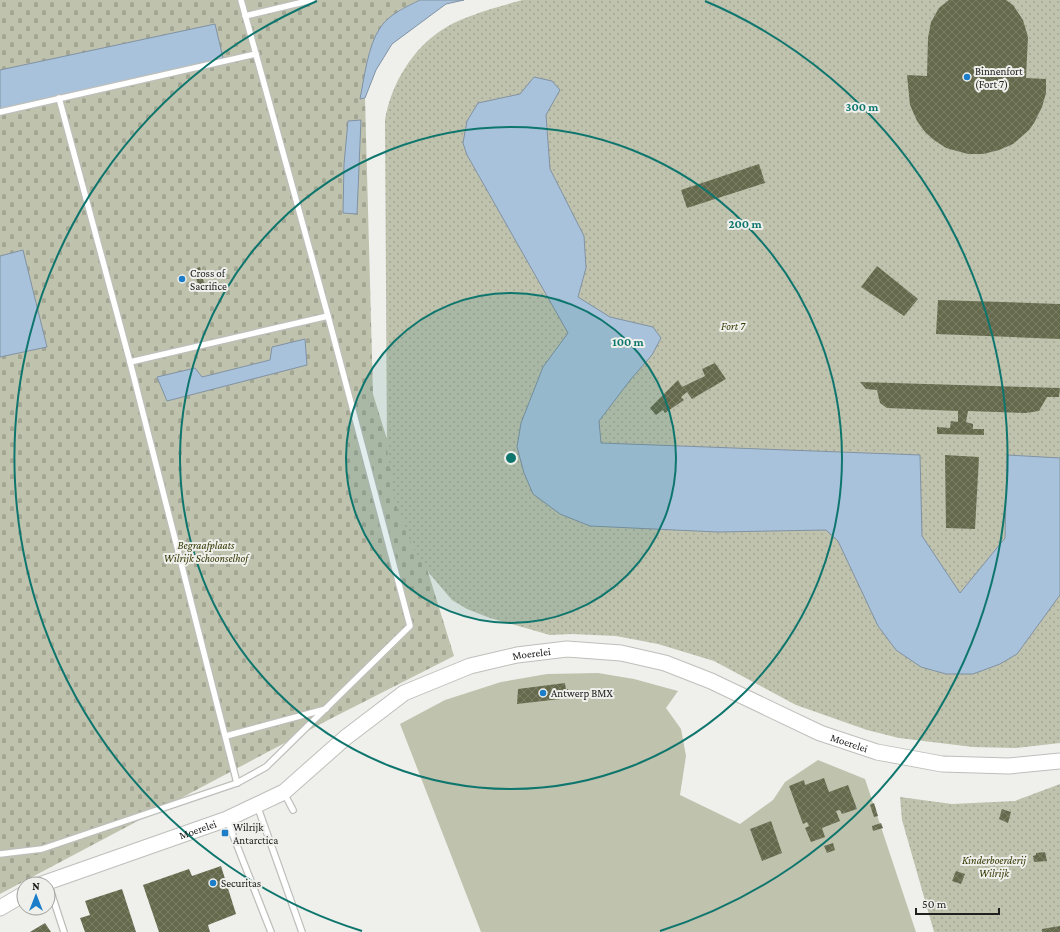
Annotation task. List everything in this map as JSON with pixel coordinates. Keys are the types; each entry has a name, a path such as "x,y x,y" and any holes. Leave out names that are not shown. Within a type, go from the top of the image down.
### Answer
{"street":[{"name":"Moerelei","path":"56,878 227,819 284,792 345,738 404,693 470,666 517,655 567,649 621,652 665,663 711,681 820,733 877,752 942,764 1009,766 1060,761"},
{"path":"0,908 16,899"}],"lane":[{"path":"0,854 42,849 237,783 266,767 410,626 328,316 241,0"},
{"path":"245,16 312,0"},
{"path":"0,112 256,54"},
{"path":"59,98 130,362 237,783"},
{"path":"130,362 328,316"},
{"path":"226,736 327,708"},
{"path":"284,792 293,810"},
{"path":"257,805 302,932"},
{"path":"227,819 270,932"},
{"path":"56,912 64,932"}],"green space":[{"name":"Begraafplaats Wilrijk Schoonselhof","path":"0,0 420,0 399,10 360,99 365,98 373,394 454,656 332,718 34,876 16,876 16,886 0,894"},
{"name":"Fort 7","path":"523,0 1060,0 1060,743 1016,748 973,747 899,738 867,730 796,705 714,661 658,644 616,636 572,634 550,635 490,618 467,609 452,600 429,573 413,548 394,500 387,448 385,120 392,93 398,80 414,56 433,36 452,24 471,16"},
{"path":"598,673 634,679 678,691 666,708 681,729 686,756 680,795 740,824 773,800 785,782 818,760 865,779 916,932 481,932 400,724 445,700 501,682 547,674"},
{"name":"Kinderboerderij Wilrijk","path":"1060,784 1060,932 934,932 902,820 900,797 952,804 1015,801"}],"water":[{"path":"420,0 464,0 446,4 392,44 376,70 365,98 360,99 369,53 372,43 380,28 393,15"},
{"path":"215,24 224,62 0,111 0,70"},
{"path":"534,77 552,81 560,90 546,115 550,169 584,236 586,268 578,297 610,317 653,327 661,338 652,355 631,379 599,421 601,443 920,455 922,536 960,593 1005,538 1007,455 1060,458 1060,595 1017,654 1000,664 973,674 946,674 921,667 896,650 878,626 838,541 826,530 718,532 590,526 560,514 533,494 524,473 517,447 521,423 543,367 568,333 467,155 463,143 467,121 478,103 520,94"},
{"path":"361,120 357,214 343,213 344,164 348,121"},
{"path":"23,250 47,347 0,357 0,256"},
{"path":"305,339 307,365 167,401 157,377 195,368 202,377 270,360 272,347"}],"building":[{"name":"Binnenfort (Fort 7)","path":"949,0 1006,0 1013,5 1023,20 1028,37 1026,78 1046,79 1046,93 1042,107 1034,123 1029,130 1013,144 999,150 983,154 968,154 946,148 925,132 917,121 910,105 907,75 927,76 928,38 931,22 939,8"},
{"path":"759,164 765,183 687,208 681,190"},
{"path":"877,266 918,299 904,316 861,287"},
{"path":"200,267 204,283 198,285 194,269"},
{"path":"938,300 1060,304 1060,339 936,334"},
{"path":"715,363 726,379 692,399 687,392 681,397 684,400 665,413 663,410 656,415 650,408 678,380 682,387 705,376 702,369"},
{"path":"860,382 1060,388 1059,397 1047,397 1039,411 1026,413 968,411 966,422 973,424 973,429 984,429 984,435 937,434 937,427 950,428 951,421 958,422 958,411 887,408 880,403 877,390 866,389"},
{"path":"945,455 979,457 975,529 946,528"},
{"name":"Antwerp BMX","path":"565,683 566,690 568,689 569,698 517,704 518,689"},
{"path":"824,778 829,792 848,785 857,809 842,814 840,810 836,811 840,821 822,828 825,837 811,842 805,828 809,826 807,822 803,824 789,786 804,780 805,785"},
{"path":"874,803 878,816 874,817 870,805"},
{"path":"1002,809 1011,812 1008,823 999,819"},
{"path":"771,821 782,853 762,861 750,829"},
{"path":"881,823 883,828 873,831 872,826"},
{"path":"833,843 835,850 827,853 824,846"},
{"path":"1045,852 1047,861 1034,862 1033,856 1036,855 1036,853"},
{"path":"221,866 236,914 208,925 210,932 159,932 143,885 189,869 192,876"},
{"path":"956,871 965,874 961,884 952,881"},
{"path":"122,889 136,932 85,932 80,918 90,915 85,901"},
{"path":"45,923 51,932 30,932"},
{"path":"1060,926 1060,932 1042,932 1042,929"}],"place":[{"name":"Binnenfort (Fort 7)","path":"967,77"},
{"name":"Cross of Sacrifice","path":"182,279"},
{"name":"Antwerp BMX","path":"543,693"},
{"name":"Wilrijk Antarctica","path":"225,833"},
{"name":"Securitas","path":"213,883"}]}
